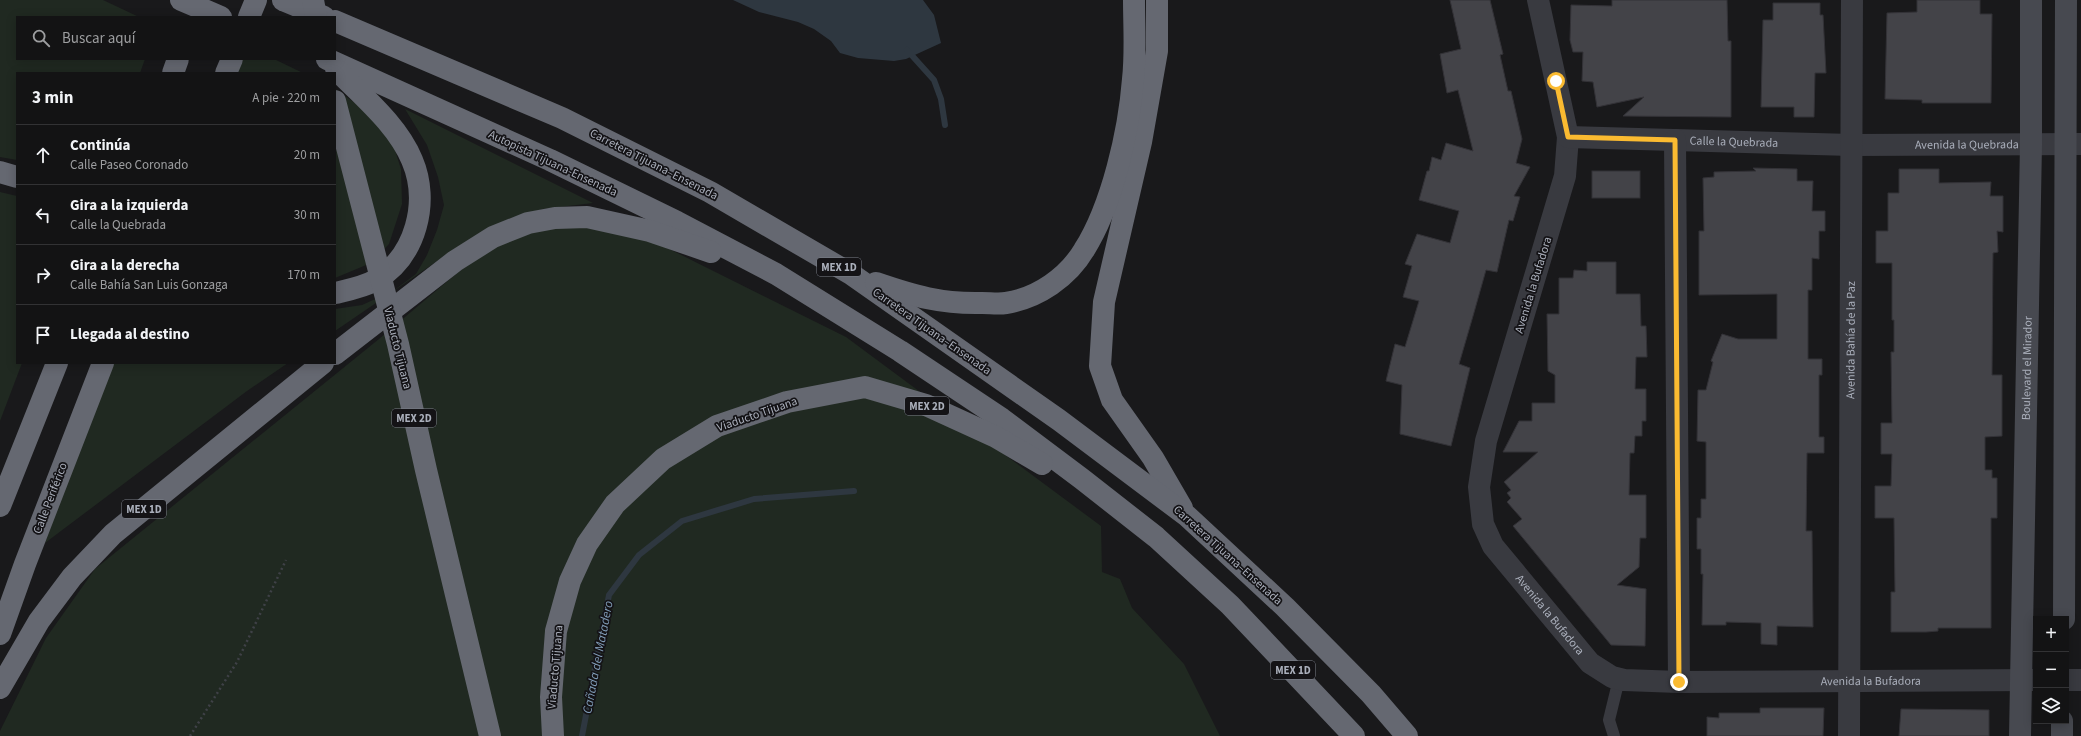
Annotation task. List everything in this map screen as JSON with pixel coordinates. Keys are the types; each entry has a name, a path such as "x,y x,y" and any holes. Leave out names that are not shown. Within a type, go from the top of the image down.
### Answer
{"highway":[{"path":"181,0 219,16"},
{"path":"194,16 201,0"},
{"path":"249,16 256,0"},
{"path":"851,274 915,296 941,302 979,304 1006,303 1028,296 1046,289 1065,274 1084,250 1097,224 1119,166 1134,79 1134,0"},
{"path":"1157,0 1157,50 1142,142 1104,302 1100,366 1112,400 1153,458 1187,516"},
{"path":"296,2 315,16"},
{"path":"296,2 322,16"},
{"name":"Carretera Tijuana–Ensenada","path":"336,21 562,118 710,192 851,274 1059,420 1187,516 1284,607 1371,694 1406,736"},
{"path":"173,72 178,60"},
{"path":"226,72 232,60"},
{"path":"230,72 233,60"},
{"path":"326,60 329,72"},
{"path":"327,60 379,113 397,135 412,159 418,181 420,205 410,245 392,266 375,280 353,289 336,293"},
{"name":"Autopista Tijuana-Ensenada","path":"328,60 550,160 677,222 776,274"},
{"name":"Viaducto Tijuana","path":"336,105 398,344 426,470 490,736"},
{"path":"0,172 16,177"},
{"name":"MEX 1D","path":"336,353 455,261 493,237 528,223 555,218 587,217 615,222 650,231 776,274 900,351 989,411 1156,537 1230,605 1354,736"},
{"path":"0,506 57,364"},
{"name":"Calle Periférico","path":"0,634 25,564 104,364"},
{"name":"MEX 1D","path":"0,688 39,622 72,577 113,534 323,364"},
{"name":"Viaducto Tijuana","path":"553,736 550,697 556,631 570,581 587,544 615,504 663,459 717,426 787,402 865,387 926,405 996,437 1119,508"}],"main road":[{"name":"Boulevard el Mirador","path":"2020,736 2029,680 2031,0"},
{"path":"2064,616 2073,144 2066,0"},
{"path":"2062,724 2062,736"}],"street":[{"name":"Avenida la Bufadora","path":"1538,0 1568,137 1566,176 1486,441 1479,487 1483,524 1493,546 1590,663 1604,673 1619,679 1679,682 2029,680"},
{"name":"Avenida Bahía de la Paz","path":"1849,736 1852,0"},
{"name":"Calle la Quebrada","path":"1568,137 1852,145"},
{"path":"1675,140 1679,682"},
{"name":"Avenida la Quebrada","path":"1852,145 2073,144"},
{"path":"2069,680 2081,680"}],"lane":[{"path":"1614,736 1609,720 1619,679"}],"path":[{"path":"190,736 237,662 286,560"}],"shaded area":[{"path":"0,0 103,0 137,16 16,16 16,60 145,60 140,72 16,72 16,160 0,157"},
{"path":"733,0 923,0 934,15 941,43 906,59 894,61 858,58 840,53 831,41 814,29 798,22 759,12"},
{"path":"237,60 276,60 301,72 231,72"},
{"path":"336,90 371,114 391,138 401,169 402,204 389,244 371,263 336,278"},
{"path":"405,109 593,203 543,209 509,220 452,251 336,330 336,309 362,305 393,291 416,274 427,255 437,230 444,205 438,177 427,145"},
{"path":"0,192 16,196 16,364 22,364 0,421"},
{"path":"615,222 846,337 1101,526 1102,572 1120,579 1132,608 1184,664 1220,736 0,736 0,731 46,638 95,569 379,339 489,246 552,223"},
{"path":"99,364 287,364 247,391 45,543"}],"building":[{"path":"1450,0 1490,0 1503,54 1500,55 1508,91 1511,91 1522,139 1516,163 1530,167 1514,196 1520,197 1513,221 1509,220 1497,272 1486,270 1459,364 1470,368 1451,446 1400,434 1402,385 1386,381 1395,344 1405,347 1419,301 1403,297 1412,266 1405,264 1417,234 1450,243 1459,211 1419,200 1432,157 1441,160 1446,143 1473,151 1458,90 1447,93 1440,54 1461,49"},
{"path":"1612,0 1727,0 1728,41 1731,41 1731,117 1623,116 1644,97 1597,107 1593,82 1582,81 1583,52 1573,52 1570,40 1571,5 1612,6"},
{"path":"1917,0 1980,0 1980,14 1992,14 1991,103 1922,103 1922,100 1885,99 1887,13 1917,12"},
{"path":"1773,3 1820,3 1820,15 1823,15 1826,73 1815,73 1814,117 1794,117 1794,107 1761,107 1763,20 1773,20"},
{"path":"1753,168 1797,169 1797,181 1813,181 1812,211 1825,211 1825,231 1819,231 1819,259 1812,258 1812,290 1808,290 1808,359 1822,359 1822,375 1819,375 1819,437 1824,437 1824,453 1807,453 1806,531 1812,531 1813,627 1777,626 1777,645 1761,644 1761,623 1726,622 1726,625 1702,625 1703,574 1701,574 1701,549 1697,549 1697,518 1701,518 1701,499 1706,499 1706,442 1697,441 1698,390 1706,390 1713,362 1711,361 1722,334 1738,339 1777,339 1777,294 1699,295 1699,231 1704,231 1703,178 1714,177 1714,172 1756,171"},
{"path":"1899,169 1939,169 1939,183 1991,182 1990,196 2003,196 2003,232 1997,231 1998,252 1993,253 1992,375 2002,375 2002,436 1985,437 1985,470 1992,470 1992,478 1997,478 1997,518 1991,518 1991,628 1938,628 1938,631 1891,632 1891,592 1895,592 1894,518 1875,518 1875,486 1891,486 1892,454 1881,454 1881,423 1892,423 1891,352 1894,352 1894,320 1892,320 1892,263 1876,263 1876,231 1888,231 1888,193 1899,193"},
{"path":"1592,171 1640,171 1640,198 1592,198"},
{"path":"1587,262 1616,262 1616,294 1640,294 1641,326 1646,326 1647,357 1636,357 1635,389 1646,389 1646,421 1642,421 1642,436 1635,436 1634,453 1630,453 1629,495 1646,495 1646,538 1640,538 1639,567 1617,585 1646,589 1645,646 1611,645 1513,526 1522,519 1507,502 1511,498 1507,493 1511,490 1504,482 1538,452 1503,452 1519,421 1532,421 1532,403 1555,403 1555,375 1548,371 1547,314 1559,314 1559,278 1573,278 1574,270 1587,271"},
{"path":"1760,708 1824,708 1823,736 1707,736 1707,717 1719,718 1719,713 1760,713"},
{"path":"1901,709 1989,710 1989,736 1899,736"}],"waterway":[{"name":"Cañada del Matadero","path":"907,50 934,80 941,99 945,125"},
{"name":"Cañada del Matadero","path":"582,736 609,595 639,555 682,521 754,499 854,491"}],"route":[{"path":"1556,81 1568,137 1675,140 1679,682"}]}
